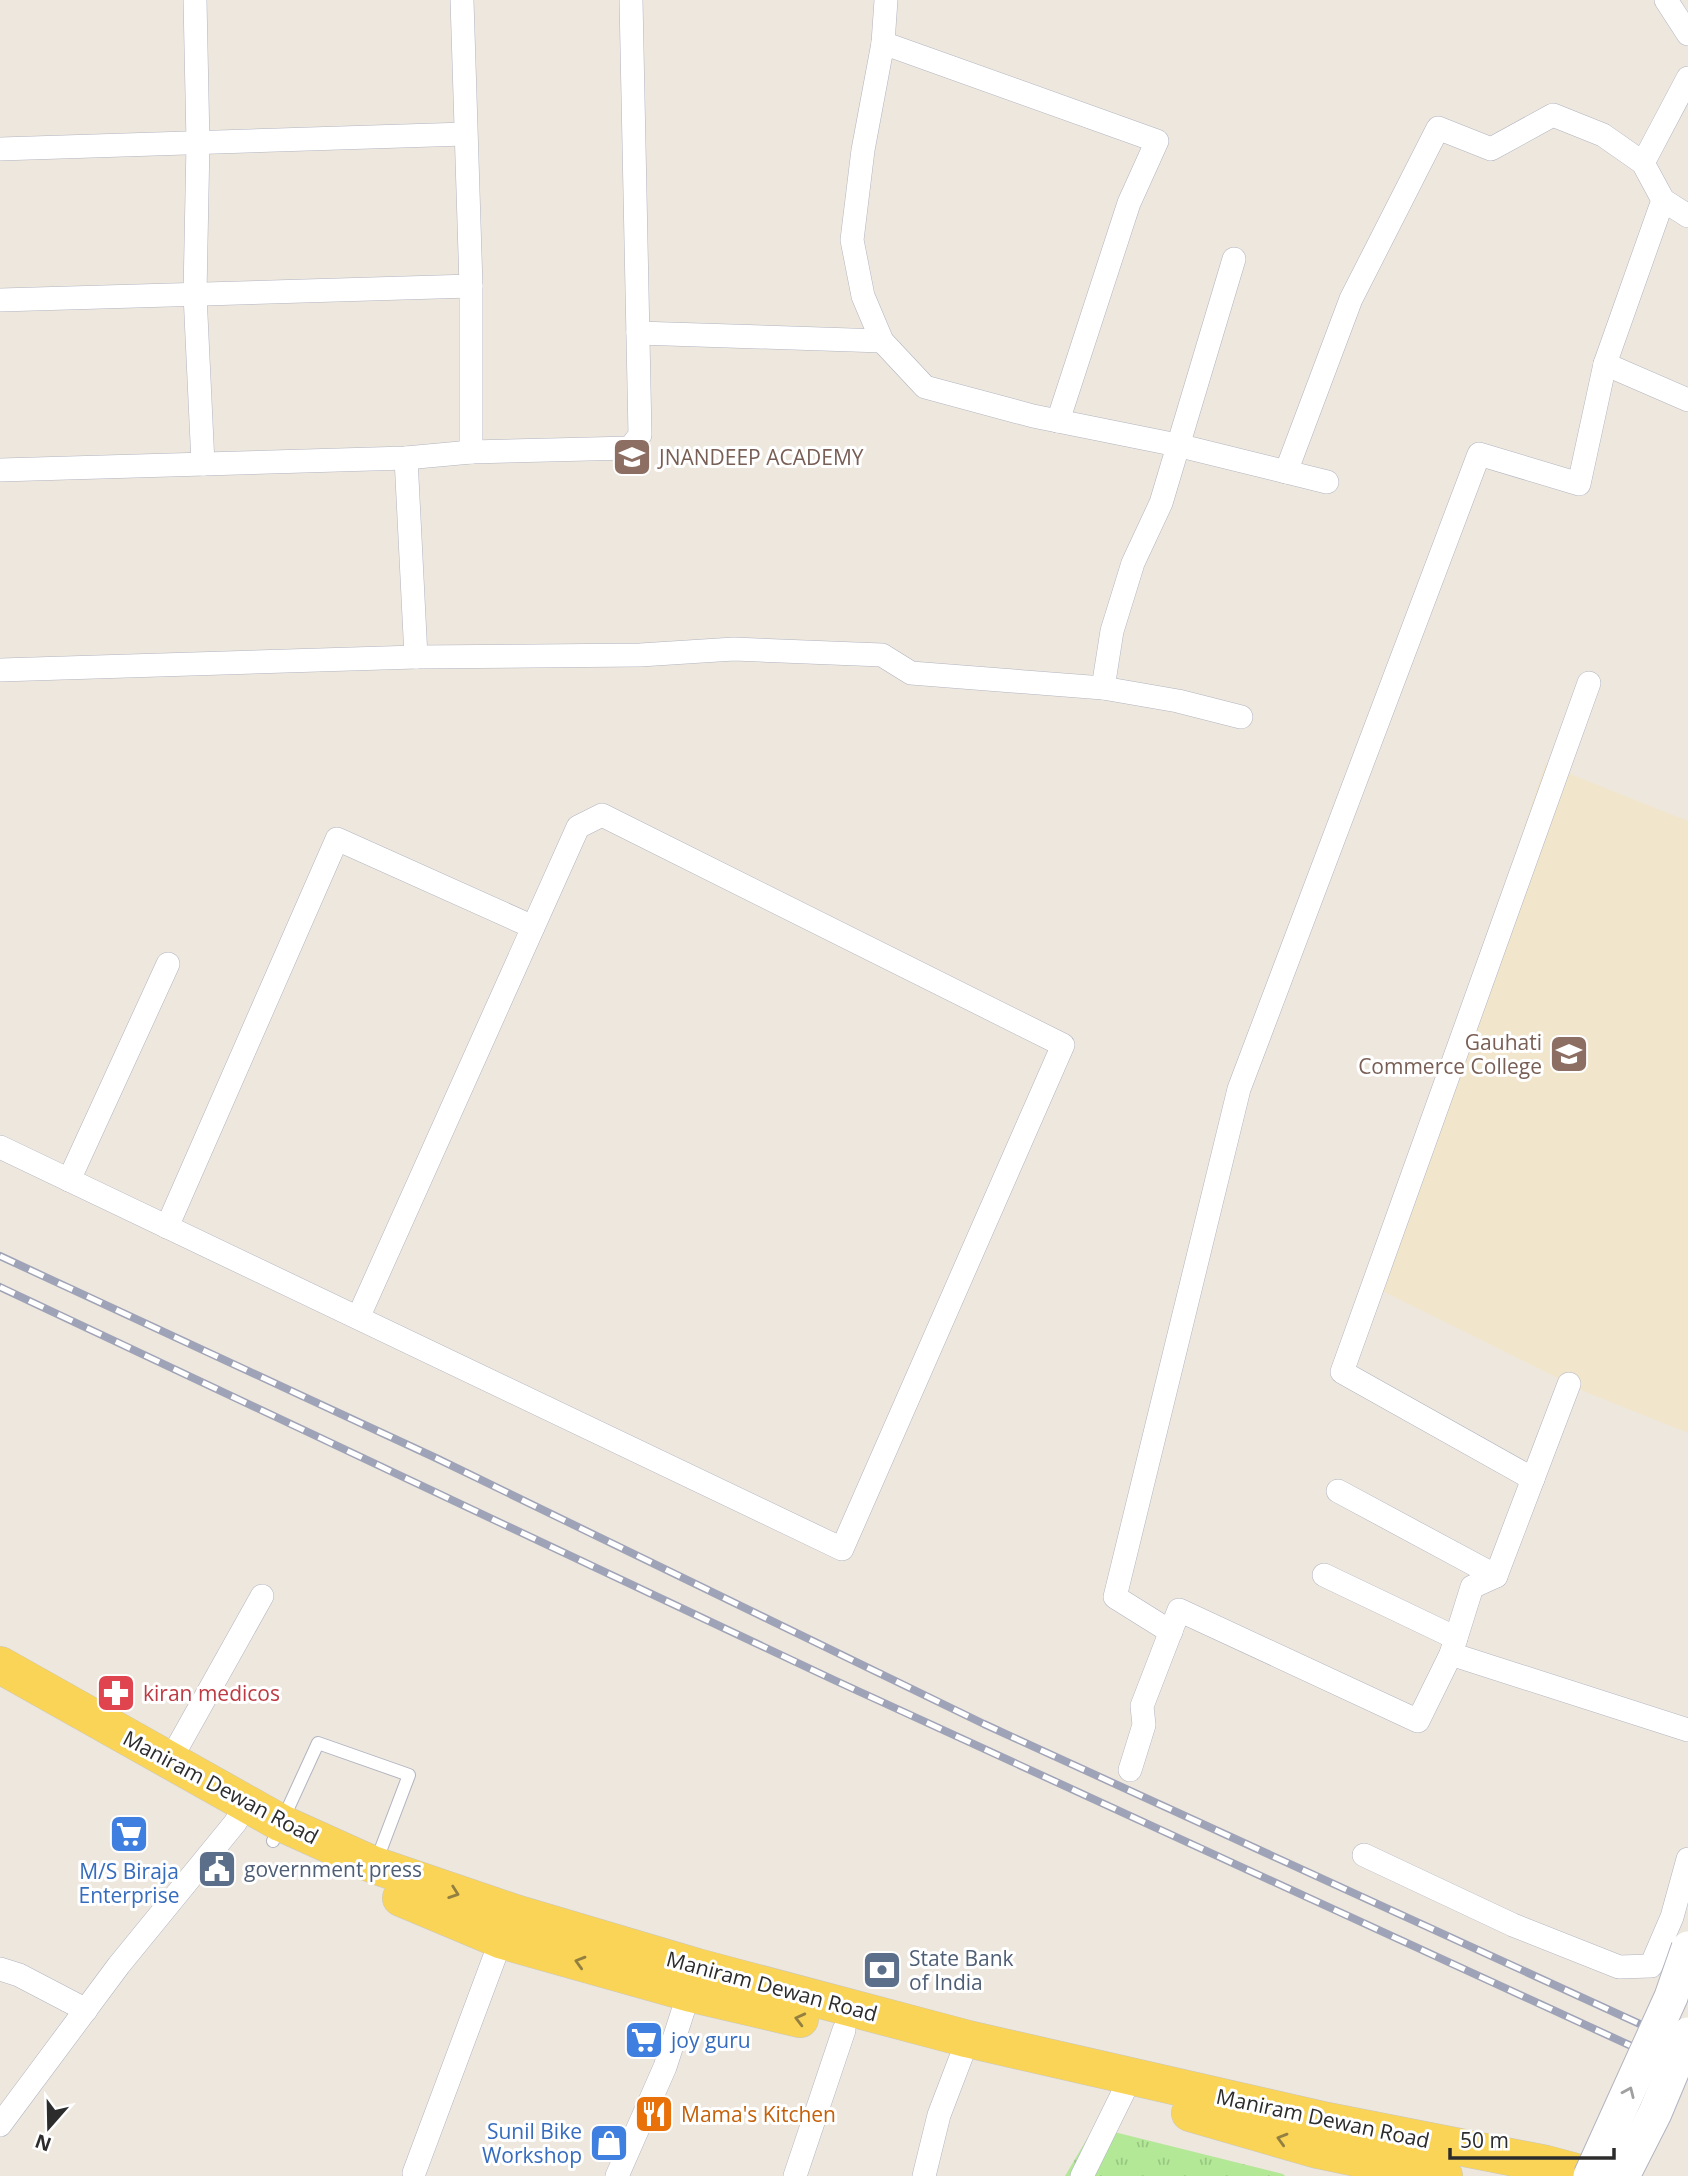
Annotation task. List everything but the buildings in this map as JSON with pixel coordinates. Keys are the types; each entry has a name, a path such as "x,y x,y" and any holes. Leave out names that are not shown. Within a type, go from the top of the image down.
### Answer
{"main road":[{"name":"Maniram Dewan Road","path":"0,1665 166,1759 241,1814"},
{"name":"Maniram Dewan Road","path":"0,1687 161,1777 277,1832 368,1884 501,1940 693,1980 965,2048 1326,2149 1546,2164 1590,2176"},
{"name":"Maniram Dewan Road","path":"277,1832 515,1913 693,1980 844,2030 965,2048 1326,2149 1444,2176"},
{"path":"1590,2176 1671,1997 1688,1948"},
{"path":"1623,2176 1655,2113 1688,2034"}],"street":[{"path":"195,0 198,143 195,293 203,464"},
{"path":"462,0 471,286 471,452"},
{"path":"0,470 406,458 471,452 630,448 640,435 631,0"},
{"path":"886,0 883,43 863,150 852,240 863,296 882,341 925,387 1058,421 1177,445 1327,482"},
{"path":"1666,0 1688,34"},
{"path":"883,43 1157,141 1129,203 1058,421"},
{"path":"1643,163 1688,78"},
{"path":"1286,472 1351,299 1438,128 1491,149 1553,115 1604,135 1643,163 1663,200 1688,216"},
{"path":"0,149 465,134"},
{"path":"1171,1632 1115,1597 1239,1089 1479,454 1579,484 1605,364 1663,200"},
{"path":"1103,688 1115,620 1133,563 1161,503 1234,258"},
{"path":"0,300 471,286"},
{"path":"638,333 882,341"},
{"path":"1605,364 1688,400"},
{"path":"406,458 416,657"},
{"path":"0,670 416,657 640,655 734,649 882,655 911,673 1103,688 1178,701 1241,717"},
{"path":"1533,1479 1342,1372 1589,683"},
{"path":"0,1147 167,1227 842,1549 1063,1045 602,815 578,827 358,1318"},
{"path":"167,1227 337,839 533,927"},
{"path":"69,1180 168,964"},
{"path":"1130,1770 1144,1725 1142,1706 1179,1610 1418,1721 1453,1646 1472,1587 1496,1576 1569,1384"},
{"path":"1338,1491 1496,1576"},
{"path":"1324,1575 1453,1646 1688,1730"},
{"path":"166,1759 177,1748 262,1596"},
{"path":"0,2125 119,1965 241,1814"},
{"path":"1364,1855 1513,1925 1619,1967 1651,1966 1672,1917 1688,1859"},
{"path":"414,2173 501,1940"},
{"path":"0,1969 19,1975 86,2010"},
{"path":"617,2176 665,2067 693,1980"},
{"path":"795,2176 844,2030"},
{"path":"924,2176 939,2115 965,2048"},
{"path":"1082,2176 1123,2093"}],"lane":[{"path":"277,1832 318,1743 409,1775 374,1865"}],"shaded area":[{"name":"Gauhati Commerce College","path":"1545,764 1688,821 1688,1433 1588,1393 1374,1287"}],"green space":[{"path":"1094,2127 1283,2174 1285,2176 1065,2176"}],"railway":[{"path":"0,1256 436,1458 984,1724 1688,2046"},
{"path":"0,1287 834,1680 1688,2072"}],"place":[{"name":"JNANDEEP ACADEMY","path":"632,457"},
{"name":"Gauhati Commerce College","path":"1569,1054"},
{"name":"kiran medicos","path":"116,1693"},
{"name":"M/S Biraja Enterprise","path":"129,1834"},
{"name":"government press","path":"217,1869"},
{"name":"State Bank of India","path":"882,1970"},
{"name":"joy guru","path":"644,2040"},
{"name":"Mama's Kitchen","path":"654,2114"},
{"name":"Sunil Bike Workshop","path":"609,2143"}]}
